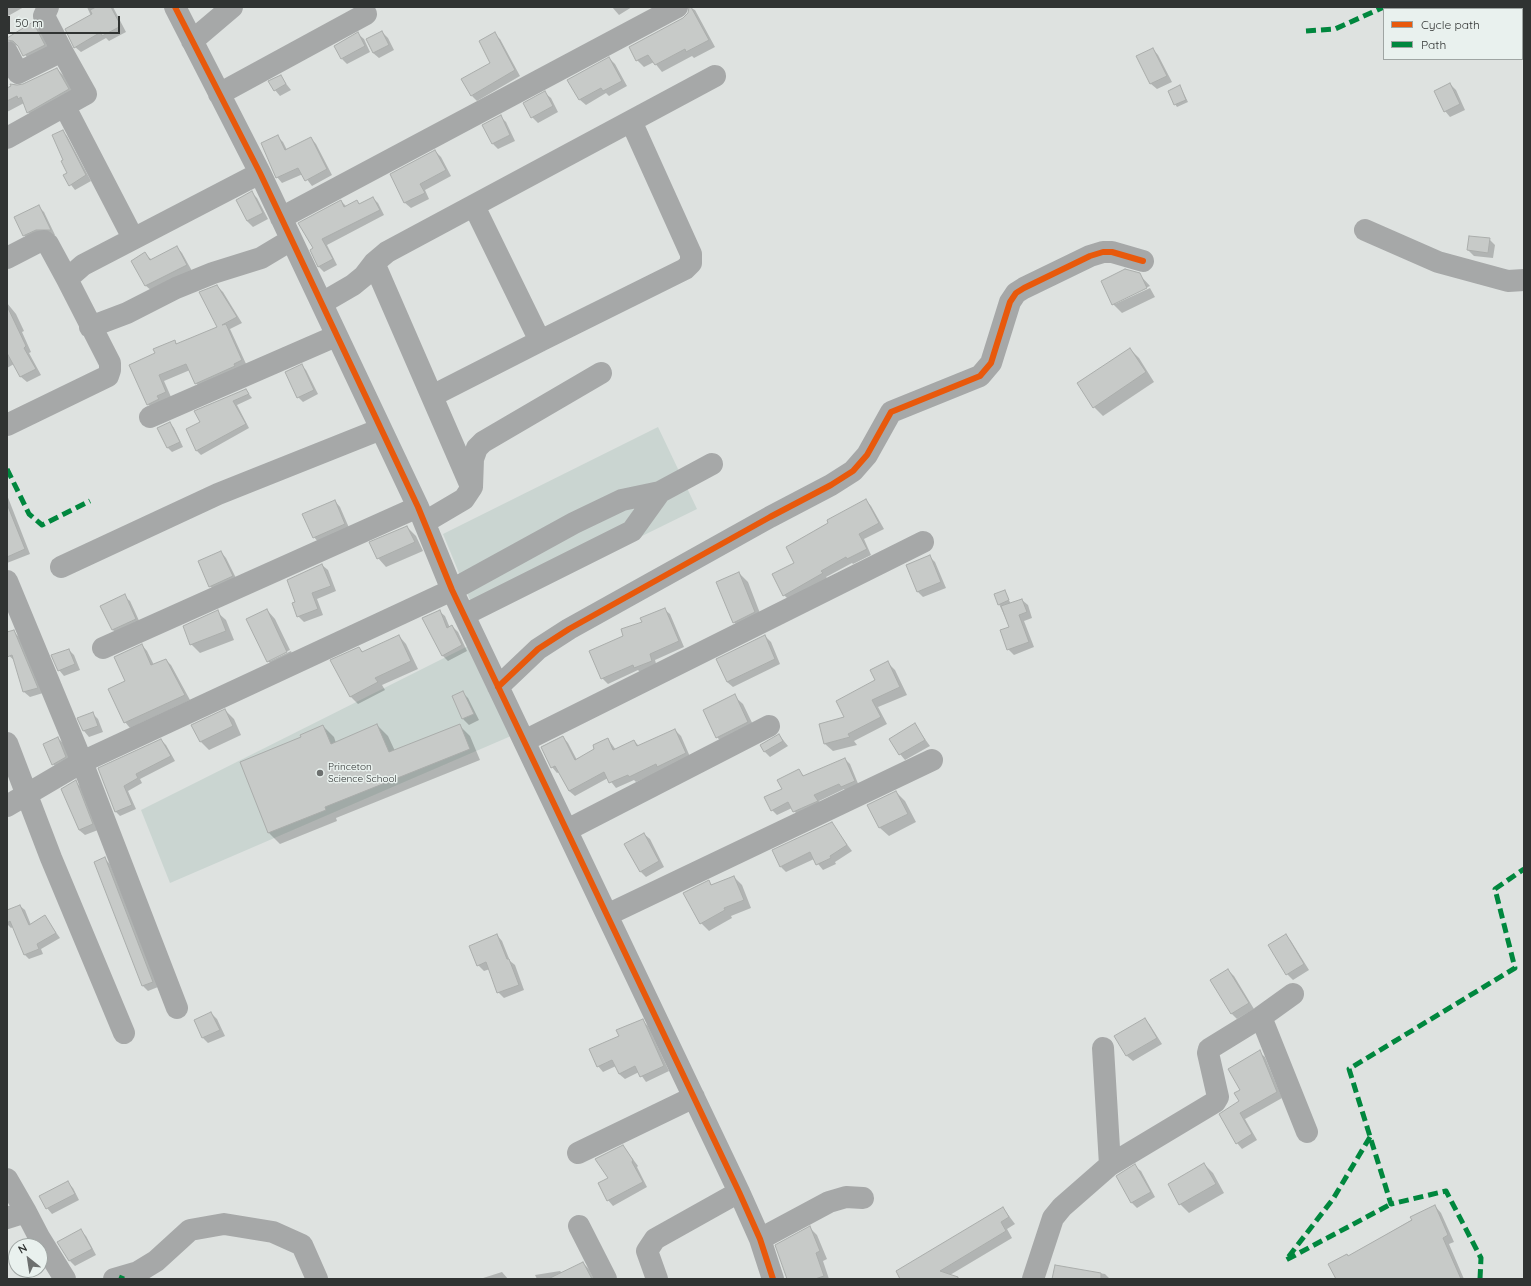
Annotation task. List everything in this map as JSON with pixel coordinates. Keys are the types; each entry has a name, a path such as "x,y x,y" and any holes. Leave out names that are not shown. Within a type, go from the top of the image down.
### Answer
{"street":[{"path":"7,138 86,94 44,16 48,7"},
{"path":"175,7 260,173 322,303 336,336 421,514 452,590 739,1192 760,1239 773,1279"},
{"path":"192,41 232,7"},
{"path":"281,218 677,7"},
{"path":"219,94 366,14"},
{"path":"7,52 12,76 62,51"},
{"path":"322,303 353,285 364,276 374,263 387,252 715,76"},
{"path":"65,107 133,238"},
{"path":"432,396 685,269 691,263 691,254 631,121"},
{"path":"67,279 83,265 260,173"},
{"path":"474,206 540,341"},
{"path":"1365,230 1438,262 1508,280 1524,280"},
{"path":"90,327 127,313 182,286 214,273 262,258 291,240"},
{"path":"7,258 38,242 48,244 110,363 108,376 7,425"},
{"path":"498,687 538,649 569,629 770,517 831,485 853,471 867,454 891,412 980,376 990,363 1010,302 1016,293 1103,252 1112,252 1143,261"},
{"path":"374,263 472,487"},
{"path":"150,417 336,336"},
{"path":"103,648 421,514 464,499 472,487 473,459 477,448 483,442 601,373"},
{"path":"61,567 218,494 381,429"},
{"path":"7,806 82,762 452,590 574,523 622,500 660,492 712,464"},
{"path":"464,614 632,531 660,492"},
{"path":"524,741 923,542"},
{"path":"7,581 82,762 178,1008"},
{"path":"567,830 769,726"},
{"path":"7,743 54,865 124,1033"},
{"path":"607,915 932,760"},
{"path":"1033,1279 1053,1218 1062,1206 1110,1165 1215,1102 1218,1097 1208,1053 1209,1049 1261,1017 1293,994"},
{"path":"1261,1017 1307,1132"},
{"path":"1103,1048 1110,1165"},
{"path":"578,1153 694,1097"},
{"path":"7,1179 17,1215 39,1237 65,1279"},
{"path":"657,1279 647,1251 655,1239 739,1192"},
{"path":"760,1239 829,1202 846,1197 863,1198"},
{"path":"114,1279 138,1272 156,1261 190,1230 224,1224 273,1232 302,1245 318,1279"},
{"path":"579,1226 606,1279"}],"shaded area":[{"path":"658,427 697,509 477,617 443,534"},
{"name":"Princeton Science School","path":"468,646 511,736 170,883 141,810"}],"building":[{"path":"96,7 111,7 121,26 102,36 101,32 74,48 65,29 92,14 90,10"},
{"path":"689,7 691,7 709,40 686,52 685,49 655,65 648,55 636,61 629,47 683,18 688,13"},
{"path":"33,22 45,45 23,56 18,46 13,41 7,40 7,38"},
{"path":"382,31 389,45 373,53 366,39"},
{"path":"358,32 365,46 341,59 334,46"},
{"path":"495,32 515,70 471,96 461,79 490,63 479,41"},
{"path":"1153,48 1167,76 1150,84 1136,56"},
{"path":"609,57 622,81 603,91 601,88 579,100 567,80"},
{"path":"57,68 69,89 27,113 21,97 18,99 17,96 7,101 7,88 11,86 10,84 23,84"},
{"path":"281,75 286,84 274,91 268,81"},
{"path":"1450,83 1460,104 1444,112 1434,91"},
{"path":"1180,85 1186,100 1174,105 1168,91"},
{"path":"545,91 553,106 531,118 523,103"},
{"path":"501,115 510,135 492,144 482,125"},
{"path":"63,130 86,175 69,186 63,175 67,173 61,161 63,160 52,135"},
{"path":"278,135 285,150 311,137 327,169 305,181 298,168 276,178 261,143"},
{"path":"435,150 446,170 420,184 425,193 404,203 390,174"},
{"path":"252,191 263,213 247,221 236,200"},
{"path":"373,197 380,210 322,239 333,259 318,267 310,250 313,248 298,223 341,200 344,207 357,200 359,204"},
{"path":"39,205 51,230 36,230 23,236 14,217"},
{"path":"1469,236 1490,238 1488,253 1467,250"},
{"path":"177,246 187,265 145,286 131,261 145,252 150,260"},
{"path":"1125,269 1140,273 1147,288 1112,305 1101,281"},
{"path":"217,285 237,317 222,325 226,324 242,360 234,364 235,366 195,384 186,364 159,375 166,392 157,396 159,399 147,405 129,365 155,353 153,349 175,340 176,344 217,327 199,292"},
{"path":"7,306 26,346 24,348 36,369 20,377 7,353"},
{"path":"1130,348 1146,372 1093,408 1077,383"},
{"path":"302,364 314,390 297,398 285,372"},
{"path":"246,389 249,394 233,401 246,424 196,451 186,429 200,422 194,411"},
{"path":"170,422 180,442 167,448 157,428"},
{"path":"866,499 879,523 859,534 867,549 847,559 846,557 821,571 823,573 783,596 772,574 794,563 786,547 828,523 827,520"},
{"path":"335,500 345,524 313,538 302,514"},
{"path":"7,504 25,549 7,557"},
{"path":"407,526 415,542 377,559 369,542"},
{"path":"221,551 233,576 209,587 198,561"},
{"path":"930,555 941,582 917,592 906,565"},
{"path":"322,564 331,586 312,593 318,609 297,617 292,603 295,602 287,580"},
{"path":"739,572 755,612 733,623 716,582"},
{"path":"1005,590 1009,600 998,605 994,594"},
{"path":"125,594 136,619 112,630 100,606"},
{"path":"1022,599 1027,612 1019,615 1029,642 1007,650 1000,630 1009,627 1001,606"},
{"path":"665,608 679,641 650,654 652,661 634,668 633,665 601,679 589,651 623,636 621,629 642,622 640,618"},
{"path":"267,609 287,652 267,662 246,619"},
{"path":"218,610 226,631 190,645 183,626"},
{"path":"440,610 447,628 452,625 462,645 442,656 422,618"},
{"path":"14,630 38,688 23,692 12,655 7,657 7,632"},
{"path":"399,635 411,661 375,678 378,682 350,697 330,660 359,647 362,652"},
{"path":"765,635 775,659 727,682 716,659"},
{"path":"142,644 151,665 166,659 185,695 124,723 108,689 125,681 114,657"},
{"path":"69,649 75,664 58,671 51,655"},
{"path":"888,661 900,687 872,700 881,717 848,734 850,737 824,744 819,724 844,717 836,701 875,680 870,670"},
{"path":"463,691 474,714 462,719 452,696"},
{"path":"735,694 748,722 716,738 703,710"},
{"path":"225,709 233,726 200,742 191,725"},
{"path":"93,712 98,726 83,731 77,718"},
{"path":"915,723 925,740 899,755 889,739"},
{"path":"377,724 389,752 460,724 470,749 325,807 326,810 268,833 240,762 301,737 300,735 323,725 331,744"},
{"path":"675,729 686,753 657,767 656,764 629,777 628,775 609,783 604,772 569,791 555,766 551,768 541,747 563,736 575,760 594,749 593,745 608,738 613,750 634,740 637,746"},
{"path":"779,734 783,741 764,752 760,745"},
{"path":"58,737 66,757 52,765 43,744"},
{"path":"161,739 171,756 136,774 138,778 124,786 132,805 115,812 98,768"},
{"path":"845,758 855,781 841,787 839,784 814,795 818,801 793,812 788,802 771,811 764,797 782,789 777,780 799,769 803,776"},
{"path":"76,780 93,824 79,830 61,789"},
{"path":"896,791 908,814 879,828 867,805"},
{"path":"832,822 847,845 830,856 831,858 816,865 810,852 780,867 772,850"},
{"path":"644,833 659,861 640,872 624,844"},
{"path":"105,857 153,982 142,986 94,862"},
{"path":"734,876 744,900 724,908 725,910 700,924 683,893 709,880 711,885"},
{"path":"20,905 29,925 45,915 56,933 37,944 39,949 24,955 10,921 7,923 7,910"},
{"path":"497,934 519,985 497,993 486,962 477,966 469,946"},
{"path":"1286,934 1304,964 1286,975 1268,945"},
{"path":"1228,969 1249,1003 1231,1014 1210,980"},
{"path":"211,1012 220,1030 202,1038 194,1020"},
{"path":"1145,1018 1157,1038 1126,1056 1114,1036"},
{"path":"643,1019 664,1066 640,1077 635,1066 619,1074 612,1060 597,1067 589,1049 619,1036 616,1030"},
{"path":"1260,1050 1277,1092 1240,1113 1252,1134 1236,1144 1219,1114 1239,1101 1234,1093 1240,1090 1228,1069"},
{"path":"623,1145 633,1160 632,1162 643,1182 607,1201 598,1183 608,1178 595,1159"},
{"path":"1204,1163 1216,1184 1179,1205 1168,1184"},
{"path":"1135,1164 1151,1192 1131,1203 1116,1176"},
{"path":"68,1181 75,1194 46,1209 39,1196"},
{"path":"1435,1205 1448,1235 1443,1238 1461,1279 1336,1279 1328,1264 1347,1254 1348,1256 1412,1220 1410,1217"},
{"path":"1003,1207 1009,1217 1001,1222 1006,1231 940,1271 958,1277 958,1279 900,1279 896,1271"},
{"path":"810,1226 820,1251 816,1253 824,1276 815,1279 787,1279 775,1245"},
{"path":"81,1229 92,1249 69,1261 57,1242"},
{"path":"583,1262 592,1279 548,1279"},
{"path":"1055,1265 1101,1273 1101,1279 1052,1279"}],"marked path":[{"path":"1306,31 1335,29 1384,7"},
{"path":"7,469 29,514 42,525 90,501"},
{"path":"1480,1279 1481,1258 1446,1191 1391,1204 1349,1069 1515,968 1495,889 1524,869"},
{"path":"1370,1137 1333,1199 1286,1260 1391,1204"},
{"path":"119,1277 124,1279"}],"cycle path":[{"path":"175,7 260,173 418,507 452,590 739,1192 760,1239 773,1279"},
{"path":"498,687 538,649 569,629 770,517 831,485 853,471 867,455 891,412 980,376 991,363 1010,302 1016,293 1090,256 1103,252 1112,252 1143,261"}],"place":[{"name":"Princeton Science School","path":"320,773"}]}
